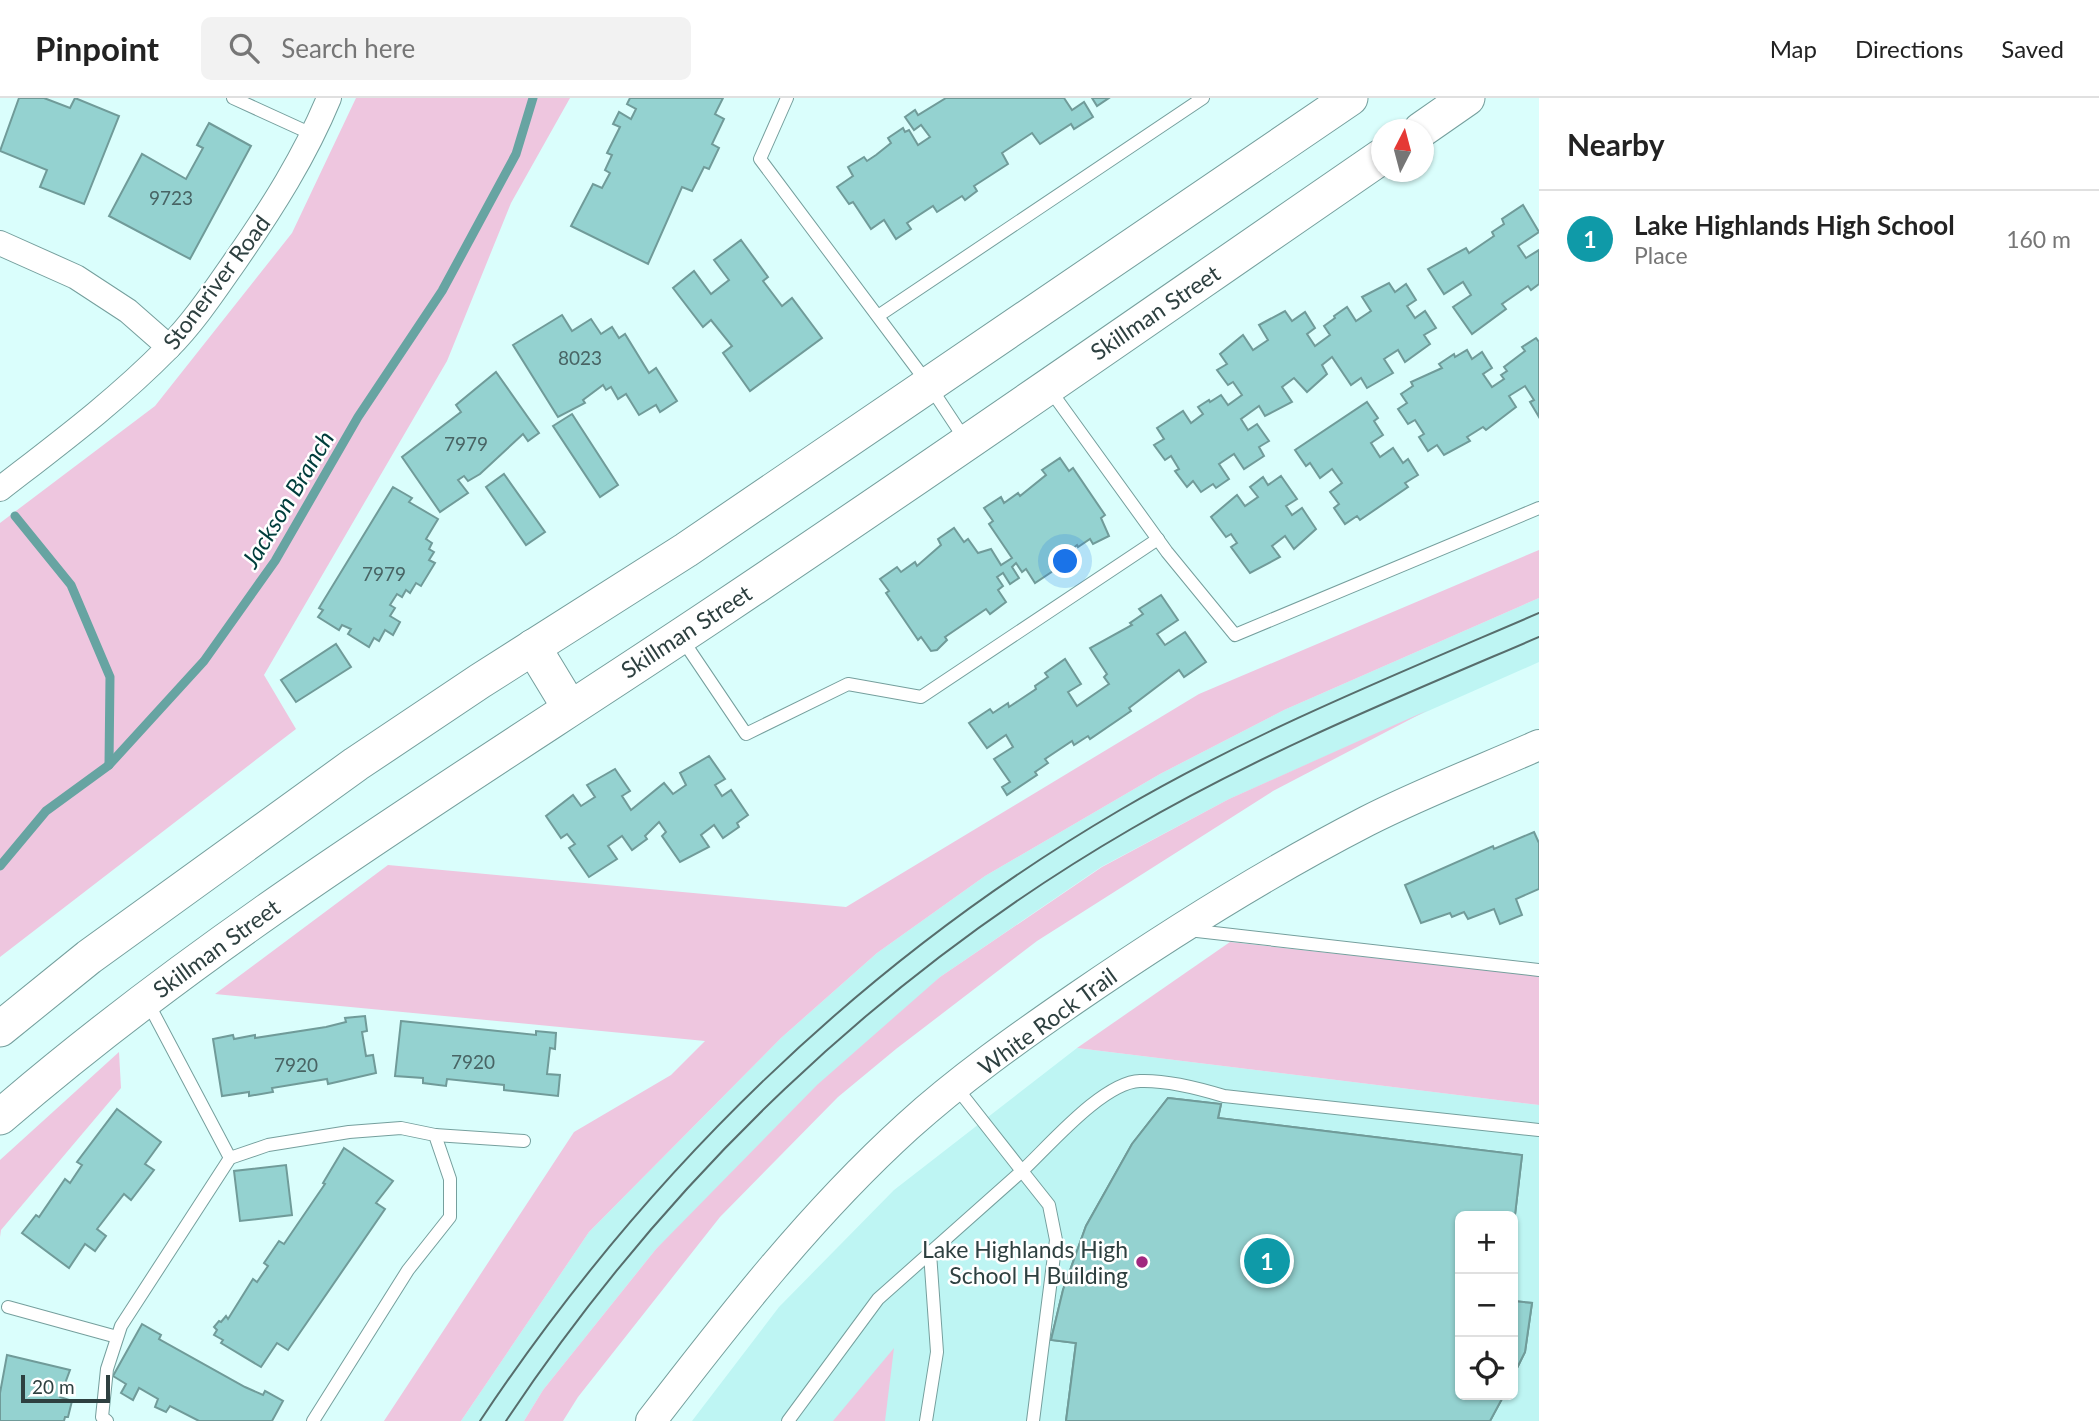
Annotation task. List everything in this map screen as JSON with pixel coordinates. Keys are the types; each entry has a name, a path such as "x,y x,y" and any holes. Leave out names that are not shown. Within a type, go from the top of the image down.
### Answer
{"main road":[{"path":"1434,121 1467,98"},
{"path":"0,1029 146,916 356,764 685,550 1339,101"},
{"name":"Skillman Street","path":"0,1117 146,999 304,884 680,636 1371,164"},
{"path":"533,647 570,708"}],"street":[{"name":"Stoneriver Road","path":"0,489 111,402 169,347 210,297 276,202 314,135 329,98"},
{"path":"0,243 76,277 128,311 169,347"},
{"name":"White Rock Trail","path":"651,1421 736,1311 823,1209 909,1125 1015,1040 1181,929 1280,868 1370,820 1539,745"}],"lane":[{"path":"233,98 314,135"},
{"path":"787,98 760,159 929,385 966,441"},
{"path":"878,316 1203,98"},
{"path":"1047,386 1158,539 1235,635 1539,508"},
{"path":"680,636 746,734 848,684 921,697 1158,539"},
{"path":"1181,929 1539,970"},
{"path":"146,999 230,1158"},
{"path":"788,1421 878,1299 1104,1094 1138,1080 1191,1087 1224,1096 1539,1130"},
{"path":"956,1087 1049,1205 1056,1240 1033,1421"},
{"path":"107,1421 102,1417 107,1369 121,1326 230,1158 268,1145 349,1132 401,1128 435,1135 524,1140"},
{"path":"313,1421 408,1270 450,1217 450,1179 435,1135"},
{"path":"926,1421 937,1352 930,1253"},
{"path":"8,1307 117,1337"}],"shaded area":[{"path":"356,98 570,98 511,203 447,361 264,675 296,729 0,957 0,523 155,406 292,233"},
{"path":"1539,550 1539,598 1284,710 1160,774 985,876 877,953 781,1038 589,1232 461,1421 384,1421 574,1132 671,1075 705,1041 215,994 388,865 846,907 1199,694"},
{"path":"1539,598 1539,662 1229,799 1101,867 940,977 656,1249 543,1390 524,1421 461,1421 589,1232 781,1038 877,953 985,876 1160,774 1284,710"},
{"path":"1428,710 1273,791 1037,941 896,1049 838,1097 720,1217 578,1397 563,1421 524,1421 543,1390 656,1249 817,1085 940,977 1102,867 1229,799"},
{"path":"1230,942 1539,976 1539,1105 1077,1048"},
{"name":"Lake Highlands High School H Building","path":"1077,1048 1539,1105 1539,1421 692,1421 779,1307 894,1190"},
{"path":"119,1052 121,1088 1,1230 0,1237 0,1160"},
{"path":"894,1348 885,1421 833,1421"}],"building":[{"path":"19,98 44,98 70,108 75,98 119,116 84,204 40,187 47,170 0,151"},
{"path":"630,98 723,98 715,114 724,119 712,144 719,148 709,169 704,167 692,191 682,187 648,264 571,226 593,184 602,188 610,173 605,170 612,155 607,153 620,127 613,124 619,112 631,119 636,109 627,104"},
{"path":"946,98 1064,98 1072,110 1084,102 1093,117 1074,129 1071,124 1040,144 1032,133 1002,153 1008,164 974,186 977,191 965,200 962,196 937,212 933,206 907,223 911,229 896,239 884,220 871,229 853,202 849,204 837,187 853,176 848,167 864,157 867,161 876,155 891,143 888,138 903,128 905,132 909,130 918,145 930,137 921,125 914,130 905,117 915,110 918,115"},
{"path":"1092,98 1109,98 1097,106"},
{"path":"209,123 251,146 190,259 109,216 142,154 186,179 203,148 197,145"},
{"path":"1523,205 1539,232 1518,246 1526,258 1539,250 1539,284 1531,290 1528,286 1502,304 1506,309 1472,334 1453,307 1471,295 1463,282 1444,294 1428,269 1466,248 1469,253 1494,236 1492,232 1504,224 1502,219"},
{"path":"741,240 768,277 763,281 782,306 792,298 822,338 750,391 723,353 732,346 711,320 703,327 673,288 694,271 711,294 729,280 714,260"},
{"path":"1389,283 1395,292 1406,284 1416,300 1407,306 1415,318 1425,311 1436,328 1424,335 1430,344 1405,362 1398,350 1384,359 1393,373 1367,388 1361,378 1351,385 1332,357 1322,365 1327,374 1307,392 1294,378 1282,387 1292,402 1265,416 1259,406 1241,419 1248,430 1257,424 1269,441 1259,447 1264,456 1244,469 1234,454 1219,464 1229,479 1216,488 1213,484 1201,492 1193,481 1187,487 1175,471 1179,469 1171,456 1165,460 1154,445 1164,439 1157,428 1183,411 1191,423 1203,414 1198,407 1209,400 1210,402 1221,395 1228,405 1242,395 1233,382 1228,385 1217,370 1227,364 1220,354 1243,335 1253,350 1268,340 1259,325 1285,311 1292,321 1305,312 1315,328 1307,334 1315,346 1330,335 1324,326 1335,318 1334,316 1347,307 1356,321 1371,311 1362,297"},
{"path":"562,315 572,331 591,319 601,334 612,327 619,338 625,334 649,373 656,368 677,401 660,412 656,405 639,415 626,394 618,399 611,387 606,390 603,385 583,400 585,403 558,417 513,345"},
{"path":"1536,338 1539,342 1539,417 1530,402 1534,400 1525,386 1509,396 1516,407 1486,430 1483,427 1467,437 1470,441 1444,455 1437,445 1428,451 1419,437 1424,434 1415,420 1408,424 1398,409 1407,403 1401,394 1413,386 1411,382 1442,368 1439,364 1454,354 1455,357 1467,350 1472,359 1482,352 1492,368 1483,374 1492,387 1504,379 1501,375 1507,371 1504,367 1525,351 1522,347"},
{"path":"496,372 539,433 528,441 523,434 480,474 468,481 464,476 458,480 468,493 440,512 402,457 461,412 456,405"},
{"path":"1367,402 1378,418 1374,421 1383,435 1371,443 1380,457 1393,448 1403,463 1408,459 1418,475 1405,483 1408,487 1360,520 1357,516 1345,524 1334,508 1339,504 1330,492 1342,483 1332,469 1320,478 1310,463 1306,466 1295,450"},
{"path":"572,414 618,485 600,497 553,426"},
{"path":"1060,458 1069,471 1073,468 1105,515 1101,518 1109,536 1093,544 1090,539 1078,547 1077,545 1050,567 1053,571 1035,583 1026,569 1022,572 1016,563 1012,567 1019,578 1010,584 1003,573 997,577 1003,586 998,590 1006,602 990,614 986,609 945,637 947,640 937,650 931,651 921,637 918,640 886,593 889,591 880,579 897,567 901,572 915,562 917,566 941,545 938,539 954,528 964,542 968,539 978,553 991,549 1001,565 1012,558 989,524 993,521 984,508 1001,497 1004,503 1018,493 1020,496 1046,475 1042,470"},
{"path":"504,474 545,532 526,545 486,487"},
{"path":"1281,476 1297,499 1286,506 1292,515 1302,508 1316,529 1294,549 1285,536 1272,546 1280,557 1250,573 1231,547 1237,543 1231,534 1226,537 1211,517 1237,495 1245,506 1258,497 1250,487 1263,477 1268,485"},
{"path":"393,487 412,498 409,502 438,519 426,539 432,543 429,549 434,552 429,560 435,563 421,586 416,583 410,593 406,590 402,597 397,594 390,605 395,608 390,616 400,622 393,635 385,630 379,641 374,638 369,647 348,634 351,629 342,625 339,630 318,617 323,610 319,608"},
{"path":"1161,595 1178,620 1157,634 1165,645 1185,632 1206,662 1184,677 1179,670 1129,708 1131,711 1090,739 1088,736 1074,745 1072,741 1045,759 1048,763 1035,772 1037,775 1007,795 1002,787 1010,782 994,759 1013,747 1006,735 987,748 969,723 990,709 993,713 1008,703 1009,707 1036,689 1035,686 1048,677 1045,673 1065,659 1081,684 1068,692 1077,706 1109,684 1104,677 1107,674 1090,648 1132,625 1130,623 1143,614 1139,609"},
{"path":"336,644 351,667 296,702 281,680"},
{"path":"709,756 725,779 715,785 722,796 731,790 748,815 737,823 739,827 723,838 714,825 701,835 709,847 680,862 662,836 666,832 659,822 645,836 647,839 632,850 622,836 608,846 617,859 589,877 569,848 575,844 567,834 561,838 546,816 573,795 581,806 595,797 587,785 615,769 630,791 622,796 631,810 664,783 673,794 686,785 680,773"},
{"path":"1534,832 1539,843 1539,889 1516,899 1522,915 1500,924 1494,909 1468,919 1464,912 1452,917 1450,913 1421,923 1405,885 1493,846 1494,849"},
{"path":"365,1016 367,1031 362,1032 366,1056 373,1055 376,1073 328,1084 327,1079 272,1088 273,1092 249,1096 249,1092 222,1096 213,1039 233,1035 234,1039 255,1035 255,1038 326,1027 346,1022 345,1018"},
{"path":"401,1021 536,1035 536,1031 556,1033 555,1049 550,1048 547,1074 560,1075 558,1096 504,1090 504,1085 447,1079 446,1086 423,1083 423,1078 395,1076"},
{"path":"1168,1098 1221,1104 1218,1118 1522,1155 1515,1211 1455,1211 1455,1400 1501,1400 1490,1421 1066,1421 1076,1343 1051,1340 1063,1290 1086,1226 1132,1144"},
{"path":"1168,1098 1221,1104 1218,1118 1522,1155 1515,1211 1455,1211 1455,1400 1501,1400 1490,1421 1066,1421 1076,1343 1051,1340 1063,1290 1086,1226 1132,1144"},
{"path":"117,1109 161,1142 145,1164 154,1170 131,1200 124,1194 97,1229 106,1236 95,1251 85,1244 69,1268 22,1233 36,1215 39,1217 65,1179 70,1183 82,1165 77,1162"},
{"path":"344,1148 393,1181 376,1203 385,1209 288,1350 277,1343 261,1367 221,1343 223,1340 214,1335 217,1330 214,1327 226,1316 228,1319 253,1279 257,1282 268,1266 264,1263 279,1241 284,1244 325,1184 323,1183"},
{"path":"286,1165 292,1215 240,1221 234,1171"},
{"path":"1518,1302 1532,1303 1525,1352 1518,1366"},
{"path":"1518,1302 1532,1303 1525,1352 1518,1366"},
{"path":"142,1324 161,1335 159,1339 245,1387 263,1395 265,1391 283,1401 272,1421 199,1421 170,1406 166,1412 155,1407 158,1399 139,1388 133,1400 121,1393 126,1384 113,1376"},
{"path":"7,1355 70,1370 60,1397 72,1401 68,1417 65,1417 64,1421 0,1421 0,1393"}],"waterway":[{"name":"Jackson Branch","path":"0,866 46,811 109,765 204,661 275,561 358,417 442,291 516,154 533,98"},
{"path":"15,516 71,585 110,677 109,765"}],"tram line":[{"path":"480,1421 544,1330 613,1242 687,1159 765,1079 848,1004 934,934 1025,869 1170,782 1326,705 1539,613"},
{"path":"506,1421 569,1332 636,1247 708,1166 785,1089 866,1016 950,949 1039,886 1180,801 1281,750 1539,637"}],"place":[{"name":"Lake Highlands High School","path":"1267,1261"},
{"name":"Lake Highlands High School H Building","path":"1142,1262"}]}
